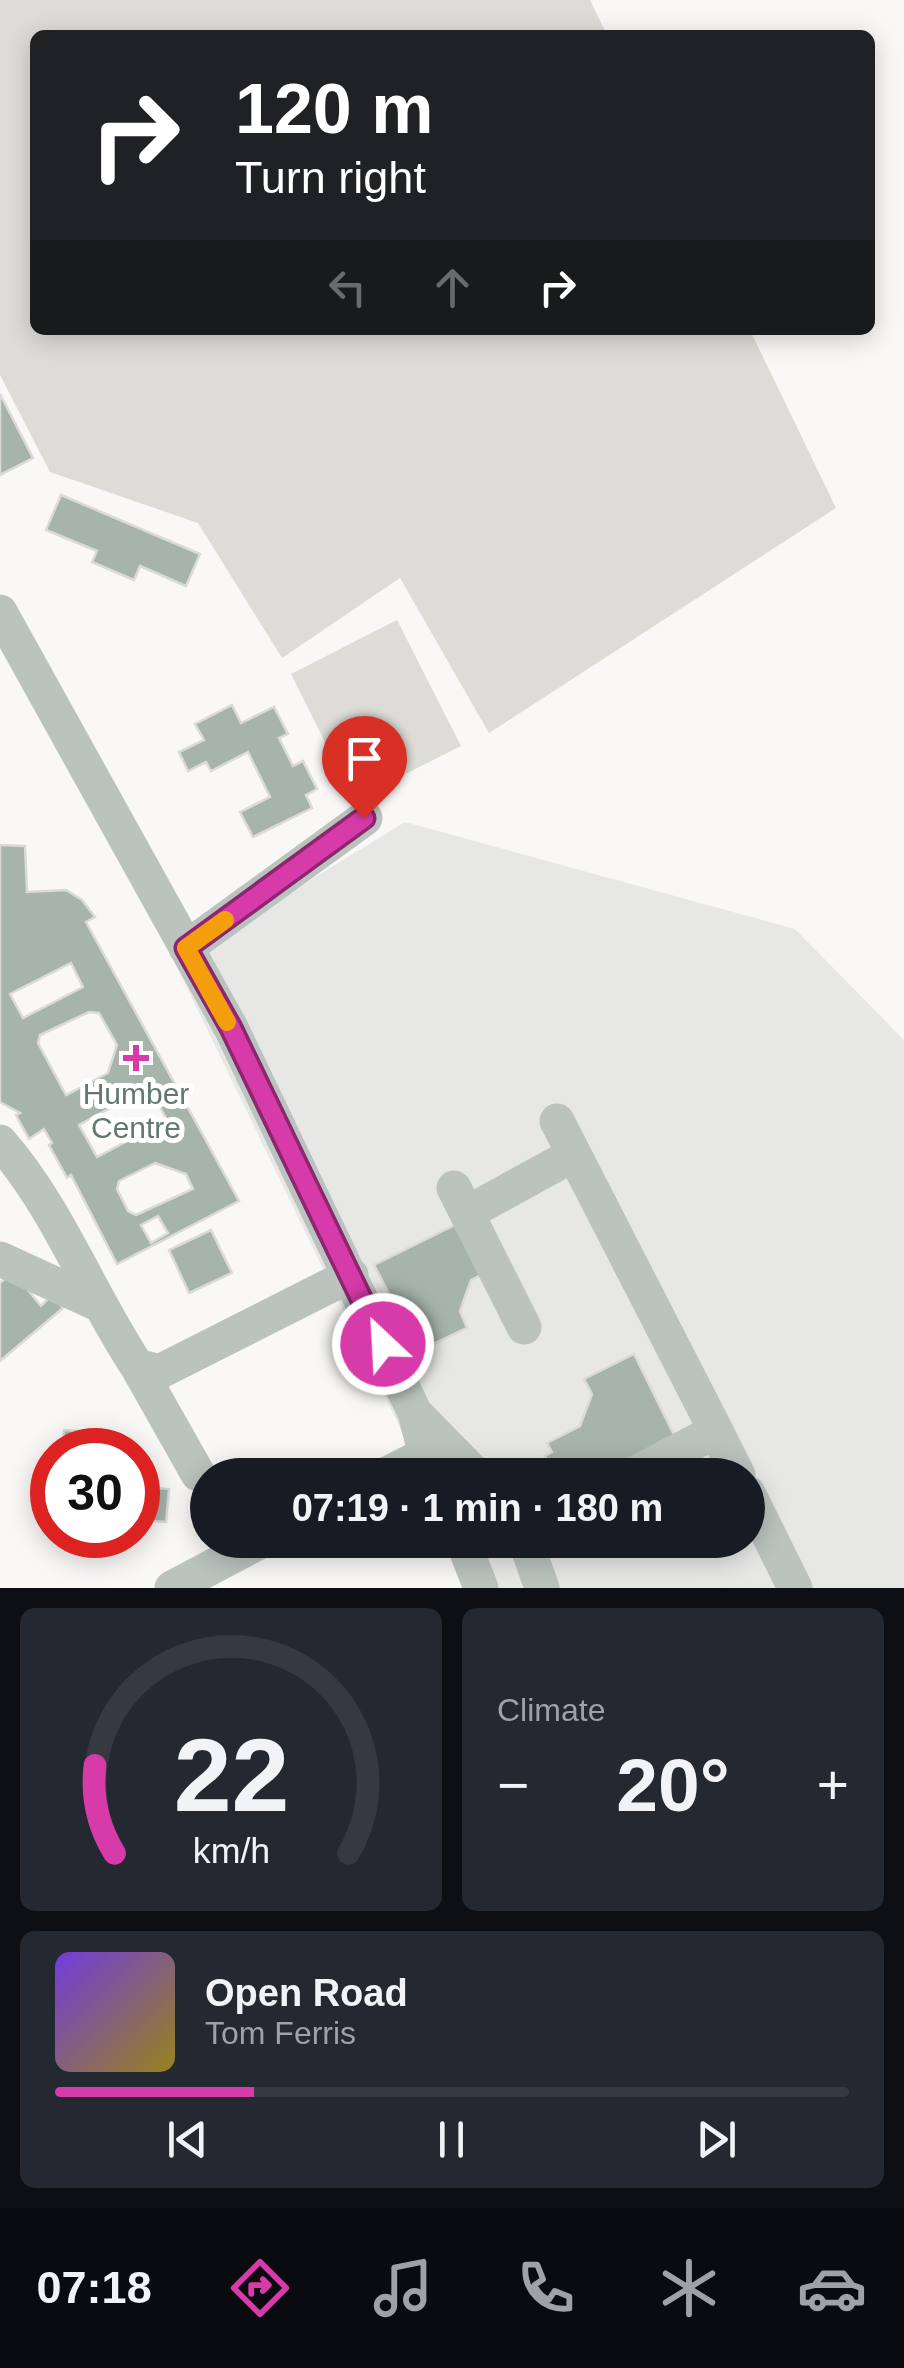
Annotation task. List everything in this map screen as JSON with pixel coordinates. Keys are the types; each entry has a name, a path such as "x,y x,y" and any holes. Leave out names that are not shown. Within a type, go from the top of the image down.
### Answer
{"street":[{"path":"0,612 231,1028 415,1413 426,1458"},
{"path":"186,948 364,818"},
{"path":"557,1121 730,1458"},
{"path":"0,1142 35,1186 98,1304 190,1460"},
{"path":"524,1327 460,1201 573,1156"},
{"path":"0,1179 35,1186"},
{"path":"0,1259 98,1304"},
{"path":"138,1366 159,1372 351,1275"},
{"path":"415,1413 459,1458"},
{"path":"664,1458 716,1431"},
{"path":"765,1527 795,1588"},
{"path":"172,1588 229,1558"},
{"path":"472,1558 482,1588"},
{"path":"531,1558 542,1588"}],"shaded area":[{"path":"0,0 590,0 605,30 30,30 30,335 752,335 836,508 489,733 400,578 282,658 198,523 50,472 0,375"},
{"path":"397,620 461,746 354,800 291,674"},
{"path":"405,822 795,929 904,1040 904,1588 465,1588 453,1558 765,1558 765,1458 413,1458 175,963"}],"building":[{"path":"0,394 33,458 0,475"},
{"path":"61,495 200,554 186,586 140,566 134,580 92,562 97,551 46,530"},
{"path":"232,705 241,723 274,707 288,734 279,738 293,766 303,761 317,789 306,795 312,808 253,837 240,812 270,797 248,752 211,771 206,762 188,771 179,752 204,740 195,724"},
{"name":"Humber Centre","path":"0,845 25,846 27,892 66,890 82,900 95,917 86,922 239,1201 117,1264 71,1175 67,1178 49,1145 52,1143 44,1129 29,1139 16,1115 20,1113 0,1102","holes":["71,963 83,987 23,1018 10,994","89,1012 99,1013 117,1045 108,1073 66,1095 38,1043 40,1035","149,1087 167,1120 97,1157 79,1125","155,1163 186,1174 193,1189 136,1215 128,1211 117,1189 119,1181","158,1216 168,1233 151,1243 141,1225"]},
{"path":"463,1221 488,1272 471,1280 460,1311 467,1328 419,1351 374,1265"},
{"path":"211,1230 232,1273 189,1293 169,1250"},
{"path":"13,1272 41,1306 52,1295 63,1308 0,1361 0,1283"},
{"path":"634,1354 676,1439 640,1458 546,1458 552,1452 547,1443 580,1426 592,1394 584,1379"},
{"path":"160,1488 169,1489 166,1522 160,1522"}],"slow traffic":[{"path":"225,920 186,948 227,1022"}],"place":[{"name":"Humber Centre","path":"136,1058"}],"route":[{"path":"364,818 186,948 231,1028 383,1344"}]}
